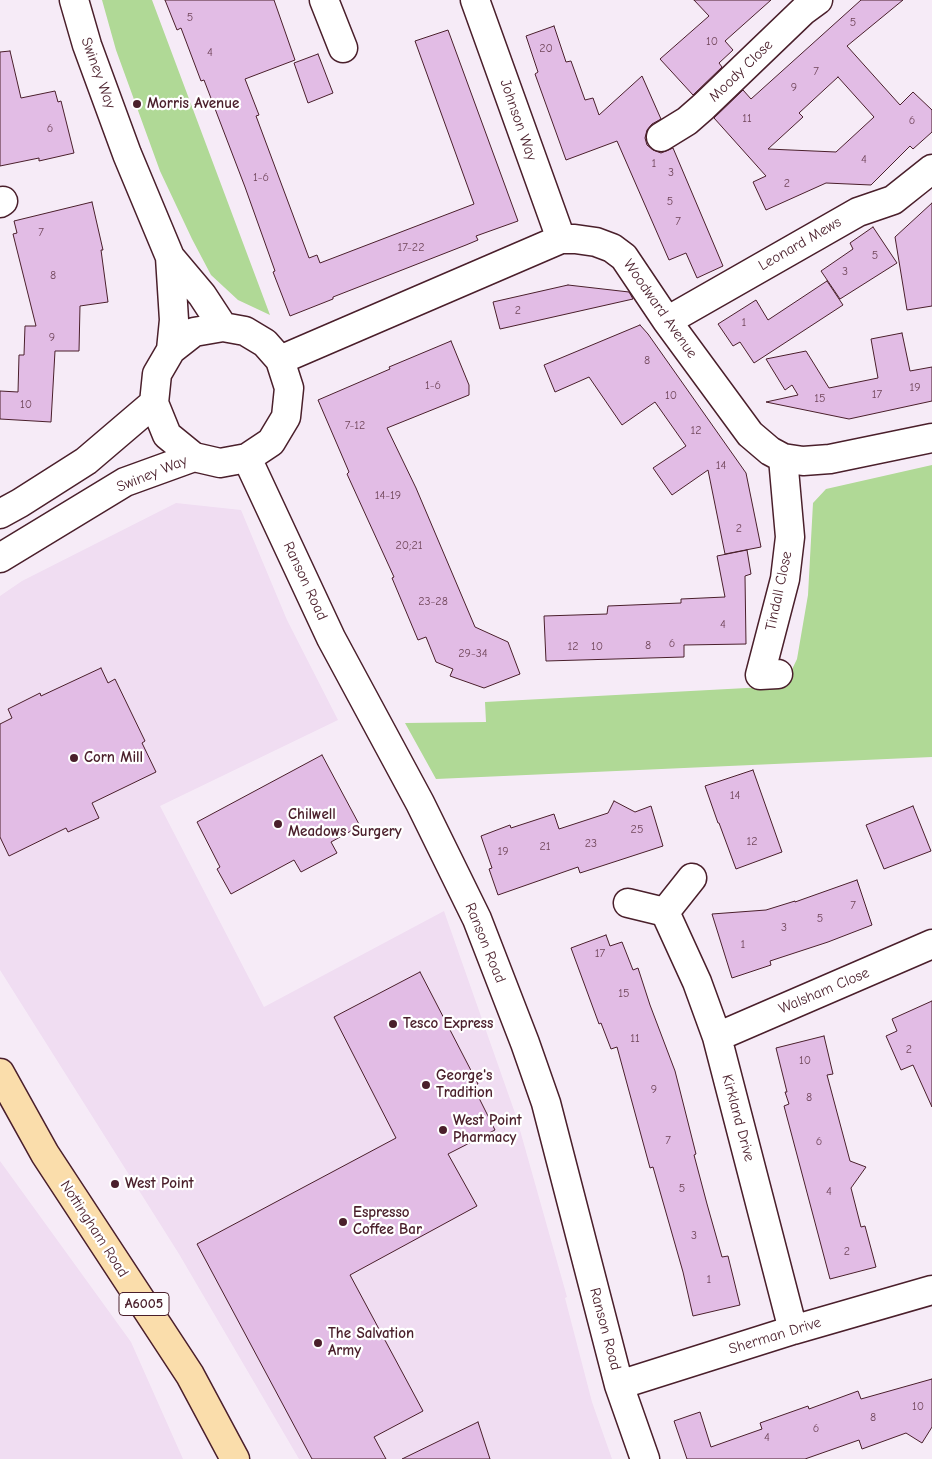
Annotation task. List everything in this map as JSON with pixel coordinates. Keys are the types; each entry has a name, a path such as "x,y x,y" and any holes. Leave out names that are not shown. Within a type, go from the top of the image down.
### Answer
{"main road":[{"name":"Nottingham Road","path":"0,1073 45,1154 190,1375 235,1459"},
{"name":"Nottingham Road","path":"0,1102 45,1154"}],"street":[{"name":"Swiney Way","path":"74,0 87,44 127,154 170,257 202,295 223,326"},
{"path":"324,0 343,48"},
{"name":"Johnson Way","path":"476,0 561,239"},
{"name":"Moody Close","path":"660,137 681,125 703,107 805,4"},
{"name":"Leonard Mews","path":"667,321 858,212 893,200 932,169"},
{"name":"Woodward Avenue","path":"280,360 561,239 575,239 596,242 612,248 624,257 667,321 750,434 770,451 783,458 803,461 830,458 932,438"},
{"name":"Swiney Way","path":"170,257 174,320 171,350"},
{"name":"Swiney Way","path":"194,457 167,435 154,403 157,374 171,350 194,332 223,326 245,331 265,343 280,360"},
{"path":"194,457 220,463 247,458 271,442 286,417 289,388 280,360"},
{"path":"0,514 86,461 154,403"},
{"name":"Swiney Way","path":"0,558 125,482 194,457"},
{"name":"Ranson Road","path":"247,458 331,638 420,803 477,918 525,1042 546,1103 619,1386 645,1459"},
{"name":"Tindall Close","path":"778,674 760,675 785,579 790,537 783,458"},
{"path":"628,903 665,912 692,878"},
{"name":"Kirkland Drive","path":"665,912 697,982 717,1037 792,1330"},
{"name":"Walsham Close","path":"717,1037 932,944"},
{"name":"Sherman Drive","path":"619,1386 792,1330 932,1290"}],"shaded area":[{"path":"176,503 241,510 287,620 338,720 160,806 264,1007 444,911 516,1116 567,1297 565,1298 592,1402 612,1459 299,1459 179,1254 0,970 0,596 22,581"},
{"path":"0,1161 131,1342 183,1459 0,1459"}],"green space":[{"path":"102,0 152,0 270,315 238,300 211,275 160,171 116,50"},
{"path":"932,465 932,757 436,779 405,723 486,722 485,702 784,686 797,659 808,595 813,503 826,489"}],"building":[{"path":"165,0 274,0 295,60 245,79 259,115 256,116 309,258 317,255 320,263 474,204 415,41 448,30 518,221 476,236 478,240 290,316 273,272 275,271 245,187 204,80 201,81 181,28 177,30"},
{"path":"694,0 771,0 725,41 733,50 719,63 722,67 693,95 660,59 709,16"},
{"path":"861,0 903,0 847,46 900,105 913,92 932,110 932,132 913,149 910,146 871,185 826,183 766,210 753,182 766,176 714,118 743,90 751,99","holes":["838,77 874,117 836,152 768,149 803,117 799,113"]},
{"path":"554,26 566,62 571,61 585,100 593,98 599,115 642,76 661,119 652,124 647,130 645,138 647,145 661,153 673,148 723,266 697,278 686,253 669,260 617,141 566,160 535,74 538,72 526,36"},
{"path":"10,51 21,98 55,91 58,102 61,101 74,153 39,161 39,158 0,166 0,52"},
{"path":"318,54 333,93 308,103 294,63"},
{"path":"92,202 103,250 101,250 108,302 80,306 79,351 55,351 51,422 0,419 0,391 18,392 19,355 24,355 25,326 36,326 13,234 17,233 14,221"},
{"path":"932,203 932,306 907,310 895,237"},
{"path":"873,227 897,263 840,299 821,271 853,249 850,243"},
{"path":"827,281 843,305 754,363 740,342 733,346 718,324 756,300 768,320"},
{"path":"568,285 629,292 633,299 500,329 493,302"},
{"path":"640,325 746,473 761,547 725,554 708,470 672,495 653,468 686,446 655,402 622,425 589,377 555,392 544,365"},
{"path":"902,333 910,371 932,367 932,401 849,419 766,402 798,395 792,385 785,390 766,359 806,351 829,388 878,378 871,339"},
{"path":"451,341 469,385 469,395 387,428 416,488 475,627 508,642 520,674 484,688 450,676 453,669 436,662 426,637 418,640 392,578 394,577 347,474 349,472 318,400"},
{"path":"747,550 751,574 745,576 746,644 684,645 684,657 546,661 544,616 607,614 608,606 681,603 681,599 725,597 717,556"},
{"name":"Corn Mill","path":"101,668 108,683 115,679 145,741 142,743 156,772 92,803 99,818 68,832 66,828 9,856 0,837 0,724 12,718 8,709 40,693 41,696"},
{"name":"Chilwell Meadows Surgery","path":"322,755 360,826 331,842 337,853 301,872 294,860 231,894 217,869 220,867 197,822"},
{"path":"753,770 782,852 736,869 705,786"},
{"path":"614,801 635,812 651,806 663,846 580,873 578,867 498,895 489,869 492,868 481,836 510,825 511,828 554,814 559,829 608,813"},
{"path":"913,806 931,851 884,869 866,825"},
{"path":"857,880 872,925 770,961 771,965 732,978 712,914 766,910"},
{"path":"606,935 610,946 622,942 633,970 638,968 675,1071 707,1204 722,1257 728,1256 740,1305 693,1316 683,1272 653,1167 650,1168 617,1047 611,1049 601,1023 599,1024 571,948"},
{"path":"420,972 478,1084 473,1086 495,1130 448,1154 477,1206 350,1275 423,1411 374,1437 386,1459 312,1459 197,1244 396,1138 334,1017"},
{"path":"932,1001 932,1107 913,1065 901,1070 886,1036 897,1031 892,1019"},
{"path":"824,1036 833,1074 827,1075 850,1161 866,1167 851,1188 861,1227 865,1226 876,1267 830,1279 784,1106 789,1104 776,1048"},
{"path":"932,1379 932,1427 922,1443 906,1433 862,1449 859,1440 805,1459 687,1459 674,1421 700,1412 711,1447 762,1429 760,1423 808,1406 809,1409 858,1391 861,1399"},
{"path":"478,1422 490,1459 402,1459"}],"place":[{"name":"Morris Avenue","path":"137,104"},
{"name":"Corn Mill","path":"74,758"},
{"name":"Chilwell Meadows Surgery","path":"278,824"},
{"name":"Tesco Express","path":"393,1024"},
{"name":"George's Tradition","path":"426,1085"},
{"name":"West Point Pharmacy","path":"443,1130"},
{"name":"West Point","path":"115,1184"},
{"name":"Espresso Coffee Bar","path":"343,1222"},
{"name":"The Salvation Army","path":"318,1343"}]}
